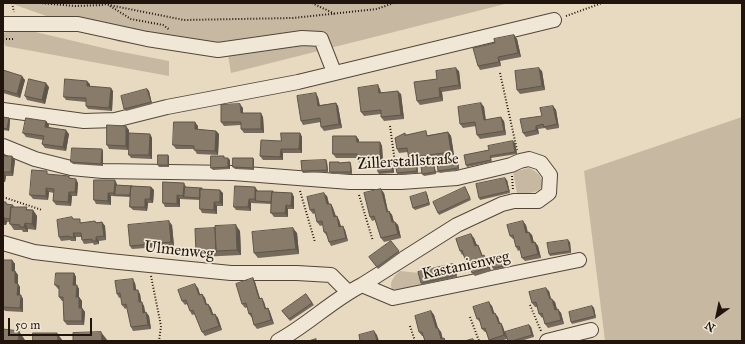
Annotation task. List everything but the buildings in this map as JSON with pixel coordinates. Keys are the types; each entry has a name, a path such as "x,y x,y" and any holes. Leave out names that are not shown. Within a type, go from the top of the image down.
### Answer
{"street":[{"path":"3,110 84,121 115,120 167,107 298,82 334,72 554,20"},
{"path":"3,24 78,24 147,39 218,50 302,38 321,39 334,72"},
{"name":"Zillerstallstraße","path":"3,146 35,159 71,168 103,171 233,173 355,182 397,182 457,178 529,159 541,163 550,175 549,193 538,201 514,201 502,204 457,225 362,285 348,292 296,332 278,341"},
{"name":"Ulmenweg","path":"3,243 34,252 231,274 331,275 348,292"},
{"name":"Kastanienweg","path":"362,285 393,298 579,260"},
{"path":"545,337 591,330"}],"path":[{"path":"39,3 75,6 109,5 131,19 163,25 172,31"},
{"path":"99,3 184,20 293,18 377,9 394,3"},
{"path":"312,3 335,14"},
{"path":"554,20 602,3"},
{"path":"3,39 13,39"},
{"path":"500,73 516,163 514,201"},
{"path":"390,126 397,182"},
{"path":"296,178 315,242"},
{"path":"355,182 372,241"},
{"path":"3,197 42,210"},
{"path":"148,265 161,326 159,341"},
{"path":"530,305 545,337"},
{"path":"470,317 479,341"},
{"path":"410,326 415,341"}],"shaded area":[{"path":"10,3 509,3 231,73 228,55 119,42"},
{"path":"14,27 112,50 169,61 169,76 5,46 3,34"},
{"path":"742,117 742,341 605,341 584,171"},
{"path":"529,168 541,177 543,184 542,187 534,192 517,193 513,172"},
{"path":"400,271 419,273 422,285 393,292 391,286 392,280"}]}
